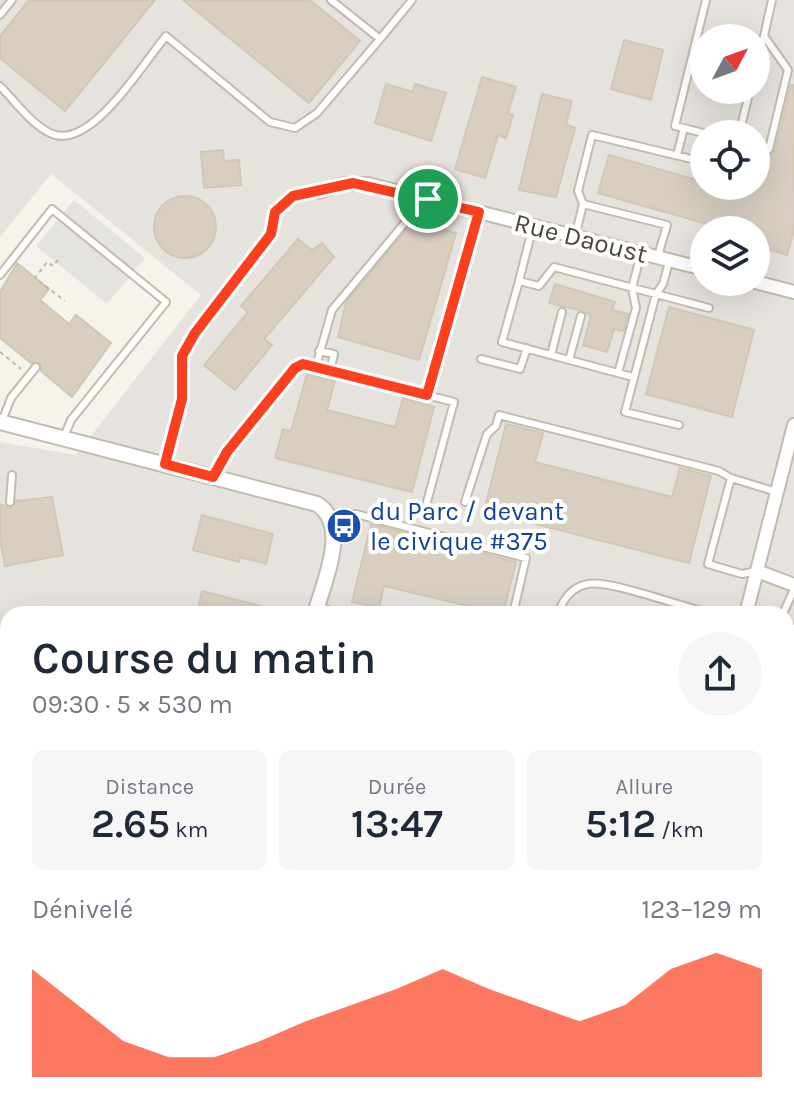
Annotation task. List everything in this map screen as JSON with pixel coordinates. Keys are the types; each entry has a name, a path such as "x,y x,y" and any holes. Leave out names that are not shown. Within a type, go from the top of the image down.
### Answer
{"street":[{"name":"Rue Daoust","path":"319,192 353,183 421,197 690,266"},
{"path":"770,286 794,292"},
{"path":"1,423 307,500 323,508 331,519 334,536 317,606"},
{"path":"748,606 794,425"},
{"path":"757,571 793,582"}],"lane":[{"path":"0,15 12,0"},
{"path":"331,0 380,39"},
{"path":"0,86 43,129 59,136 74,136 94,124 166,36 270,122 295,128 317,113 412,0"},
{"path":"690,130 675,126 706,0"},
{"path":"767,24 772,0"},
{"path":"770,44 788,70 770,145"},
{"path":"677,155 684,128"},
{"path":"575,237 583,204 578,191 592,135 690,158"},
{"path":"165,464 182,399 180,364 189,341 271,234 273,216 281,205 293,196 319,192"},
{"path":"316,366 332,310 408,219 421,197"},
{"path":"583,204 667,225 663,284 656,294 625,412 679,425"},
{"path":"0,275 52,209 166,302 71,420 63,439"},
{"path":"427,395 479,212"},
{"path":"533,226 502,342 633,377"},
{"path":"618,373 636,308 632,288 641,253"},
{"path":"519,281 539,286 554,267 709,308"},
{"path":"551,355 562,312"},
{"path":"569,360 581,316"},
{"path":"481,359 520,369 527,348"},
{"path":"319,351 334,354 330,370"},
{"path":"213,477 227,452 295,368 303,364 454,402 427,502"},
{"path":"1,423 7,404 36,367"},
{"path":"465,502 487,434 496,426 499,415 719,471 731,478 777,492"},
{"path":"10,502 12,475"},
{"path":"731,478 708,564 742,574 757,571"},
{"path":"331,519 343,514 356,514 526,558 515,606"},
{"path":"786,606 793,582"},
{"path":"563,606 571,592 579,587 598,584 677,606"}],"path":[{"path":"58,260 53,266 47,262 35,278 65,301"},
{"path":"0,352 29,375"}],"shaded area":[{"path":"0,0 794,0 794,606 0,606 0,442 76,455 201,295 51,174 0,237"},
{"path":"74,200 145,258 107,304 36,246"}],"building":[{"path":"29,0 155,0 65,111 0,58 0,36"},
{"path":"183,0 310,0 360,41 309,103"},
{"path":"624,40 663,50 651,100 611,89"},
{"path":"482,77 516,87 508,113 513,115 506,138 498,135 485,178 455,169"},
{"path":"386,84 413,92 415,84 446,93 431,141 375,123"},
{"path":"791,85 794,85 794,230 787,255 770,250 770,216 690,216 690,219 598,193 609,155 690,178 690,200 770,200 770,155 775,151"},
{"path":"542,94 572,101 566,124 575,128 556,197 519,190"},
{"path":"223,150 224,161 239,160 241,185 204,188 201,152"},
{"path":"179,196 191,196 207,205 214,215 214,239 207,249 191,258 179,258 159,244 154,233 154,221 168,201"},
{"path":"414,221 456,233 419,360 338,337 346,302"},
{"path":"298,239 312,250 322,243 334,257 264,339 272,345 235,390 204,365 248,312 241,306"},
{"path":"17,263 49,289 40,300 69,324 76,315 111,343 72,397 41,371 40,363 31,363 0,338 0,292"},
{"path":"555,284 615,302 612,310 628,314 623,331 614,329 607,352 583,345 591,316 583,311 549,303"},
{"path":"669,307 754,330 732,417 646,394"},
{"path":"307,374 335,381 327,410 395,427 403,398 434,407 412,492 275,458 283,429 291,431"},
{"path":"506,424 543,433 535,462 672,497 680,468 711,476 689,563 484,511"},
{"path":"52,497 63,555 5,566 0,539 0,504 10,508 16,501"},
{"path":"202,515 273,534 266,564 240,557 239,562 193,550"},
{"path":"371,524 516,562 505,606 469,606 384,586 379,606 352,602"},
{"path":"202,591 260,606 199,606"}],"place":[{"name":"du Parc / devant le civique #375","path":"344,526"}],"route":[{"path":"353,183 428,199 479,212 427,395 310,365 299,365 227,452 213,477 165,464 182,399 182,356 189,341 271,234 273,216 281,205 299,194 353,183"}]}
